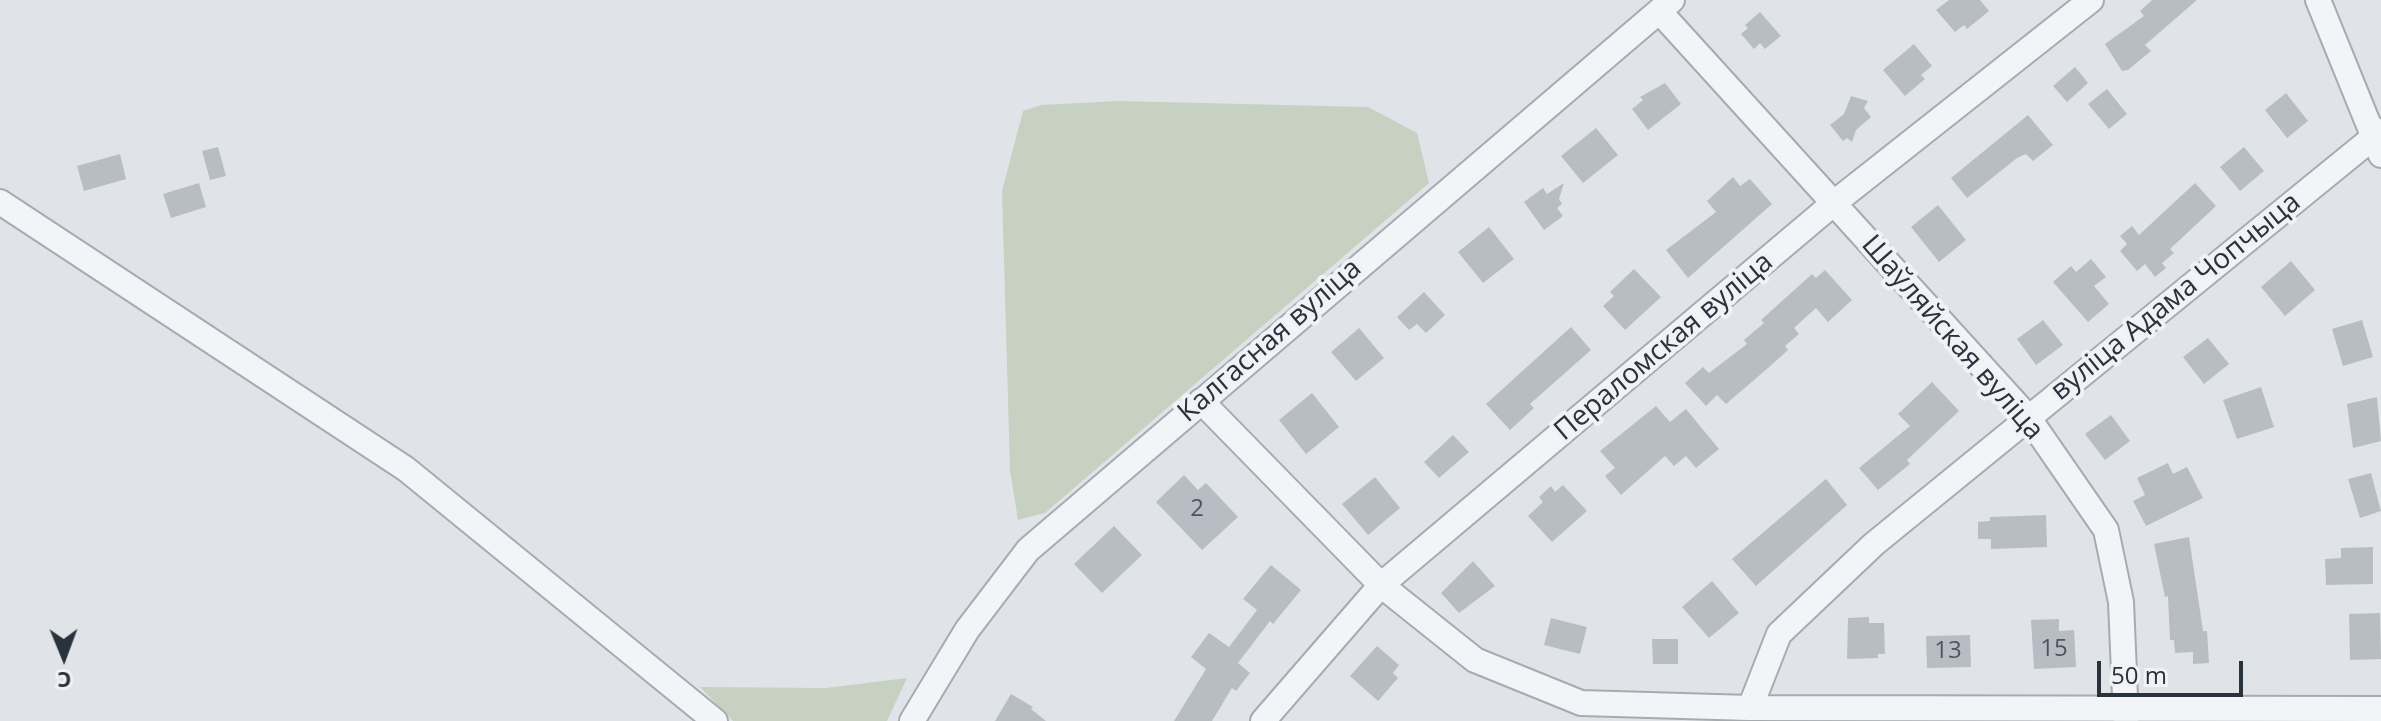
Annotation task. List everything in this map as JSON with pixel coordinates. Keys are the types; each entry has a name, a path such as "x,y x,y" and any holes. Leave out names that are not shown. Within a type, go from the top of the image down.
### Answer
{"street":[{"name":"Пераломская вуліца","path":"1263,721 1381,585 1834,203 2091,0"},
{"path":"2318,0 2379,140"},
{"name":"Шаўляйская вуліца","path":"1666,6 1834,203 2028,417 2106,530 2121,602 2126,714"},
{"name":"Калгасная вуліца","path":"912,721 967,630 1028,550 1666,6"},
{"name":"вуліца Адама Чопчыца","path":"1750,708 1779,634 1874,544 2028,417 2379,140"},
{"path":"0,202 406,469 715,721"},
{"path":"1201,401 1381,585 1475,660 1581,703 2126,714 2381,709"}],"green space":[{"path":"1118,101 1368,107 1417,133 1429,183 1045,513 1018,520 1010,470 1002,191 1023,111 1041,105"},
{"path":"907,678 887,721 733,721 700,687 826,688"}],"building":[{"path":"1949,0 1980,0 1989,11 1967,29 1964,25 1955,32 1936,10"},
{"path":"2152,0 2197,0 2145,45 2151,51 2128,70 2122,71 2105,44 2144,16 2140,11"},
{"path":"1760,12 1781,36 1765,49 1760,43 1754,49 1741,34 1748,28 1745,25"},
{"path":"1914,44 1932,66 1921,75 1925,79 1905,96 1883,70"},
{"path":"2075,67 2088,83 2067,102 2053,86"},
{"path":"1665,83 1681,104 1648,130 1632,109 1643,100 1640,97"},
{"path":"2107,89 2127,114 2109,129 2088,104"},
{"path":"2286,93 2308,121 2287,138 2265,110"},
{"path":"1851,96 1868,101 1864,108 1871,117 1856,130 1852,142 1847,138 1843,141 1830,125 1844,114"},
{"path":"2028,115 2053,145 2033,161 2026,154 2017,158 1967,198 1951,178"},
{"path":"1596,128 1618,155 1583,183 1561,156"},
{"path":"218,147 226,176 210,180 202,151"},
{"path":"2244,147 2264,171 2240,191 2220,167"},
{"path":"120,154 126,179 84,191 77,166"},
{"path":"1733,177 1740,186 1750,179 1772,204 1688,278 1666,250 1716,212 1707,201"},
{"path":"199,183 206,207 171,218 163,194"},
{"path":"1564,183 1559,199 1562,204 1557,208 1563,216 1544,230 1524,202 1543,188 1547,194"},
{"path":"2195,183 2216,206 2170,249 2174,253 2162,263 2166,268 2155,277 2145,264 2137,271 2120,251 2127,244 2120,236 2132,226 2139,235"},
{"path":"1938,205 1966,240 1939,262 1911,227"},
{"path":"1489,227 1514,259 1483,283 1458,252"},
{"path":"2091,259 2106,277 2094,286 2109,304 2088,322 2053,282 2071,266 2076,272"},
{"path":"2291,261 2315,290 2285,316 2261,287"},
{"path":"1634,269 1661,297 1625,330 1603,306 1614,296 1610,292"},
{"path":"1825,270 1852,300 1828,322 1816,308 1794,328 1799,334 1785,346 1788,350 1768,368 1726,404 1717,395 1706,406 1685,383 1703,367 1709,373 1747,344 1744,340 1764,323 1761,320 1812,274 1816,278"},
{"path":"1424,292 1445,315 1426,333 1417,324 1409,330 1397,317"},
{"path":"2043,320 2063,345 2036,365 2017,339"},
{"path":"2362,320 2373,357 2343,366 2332,329"},
{"path":"1571,327 1591,350 1530,404 1534,408 1510,430 1486,404"},
{"path":"1359,328 1384,358 1356,381 1331,352"},
{"path":"2208,338 2229,364 2204,384 2183,357"},
{"path":"1932,382 1959,411 1907,460 1910,464 1878,490 1859,468 1910,426 1898,414"},
{"path":"2261,387 2274,427 2237,439 2223,400"},
{"path":"1312,393 1339,427 1306,454 1279,420"},
{"path":"2377,397 2381,441 2353,448 2347,404"},
{"path":"1656,406 1670,422 1686,409 1719,449 1696,468 1686,456 1674,466 1665,456 1621,495 1605,476 1615,468 1600,451"},
{"path":"2111,415 2130,441 2105,460 2085,434"},
{"path":"1453,435 1469,452 1439,478 1424,462"},
{"path":"2168,463 2173,474 2187,467 2203,498 2146,526 2133,501 2145,495 2137,478"},
{"path":"2371,473 2381,511 2360,518 2348,479"},
{"path":"1184,475 1198,490 1206,483 1238,517 1202,550 1156,502"},
{"path":"1375,477 1400,508 1368,535 1342,504"},
{"path":"1826,479 1847,505 1756,586 1732,559"},
{"path":"1563,485 1587,511 1552,542 1528,516 1543,502 1539,497 1551,486 1555,492"},
{"path":"2046,515 2047,547 1991,549 1991,539 1978,539 1978,522 1990,521 1990,517"},
{"path":"1114,526 1142,555 1102,593 1074,564"},
{"path":"2189,537 2203,631 2207,631 2209,663 2193,664 2193,652 2175,653 2174,640 2170,640 2168,596 2165,597 2154,544"},
{"path":"2373,547 2373,584 2326,585 2325,559 2341,558 2341,548"},
{"path":"1473,561 1495,586 1459,613 1441,593"},
{"path":"1271,565 1301,590 1273,624 1270,621 1238,663 1250,673 1236,691 1232,688 1212,721 1174,721 1206,669 1191,657 1209,633 1229,647 1257,610 1243,599"},
{"path":"1712,581 1739,613 1709,638 1682,607"},
{"path":"2380,613 2381,659 2350,660 2349,614"},
{"path":"1869,617 1869,623 1884,623 1885,654 1878,654 1878,658 1847,659 1848,618"},
{"path":"1551,618 1587,627 1580,654 1544,645"},
{"path":"2059,619 2059,631 2074,630 2076,667 2034,669 2031,620"},
{"path":"1970,635 1971,667 1927,668 1926,636"},
{"path":"1652,639 1678,639 1678,664 1653,664"},
{"path":"1377,646 1399,665 1393,673 1398,678 1378,701 1350,676"},
{"path":"1011,694 1033,707 1031,709 1046,721 995,721"}]}
